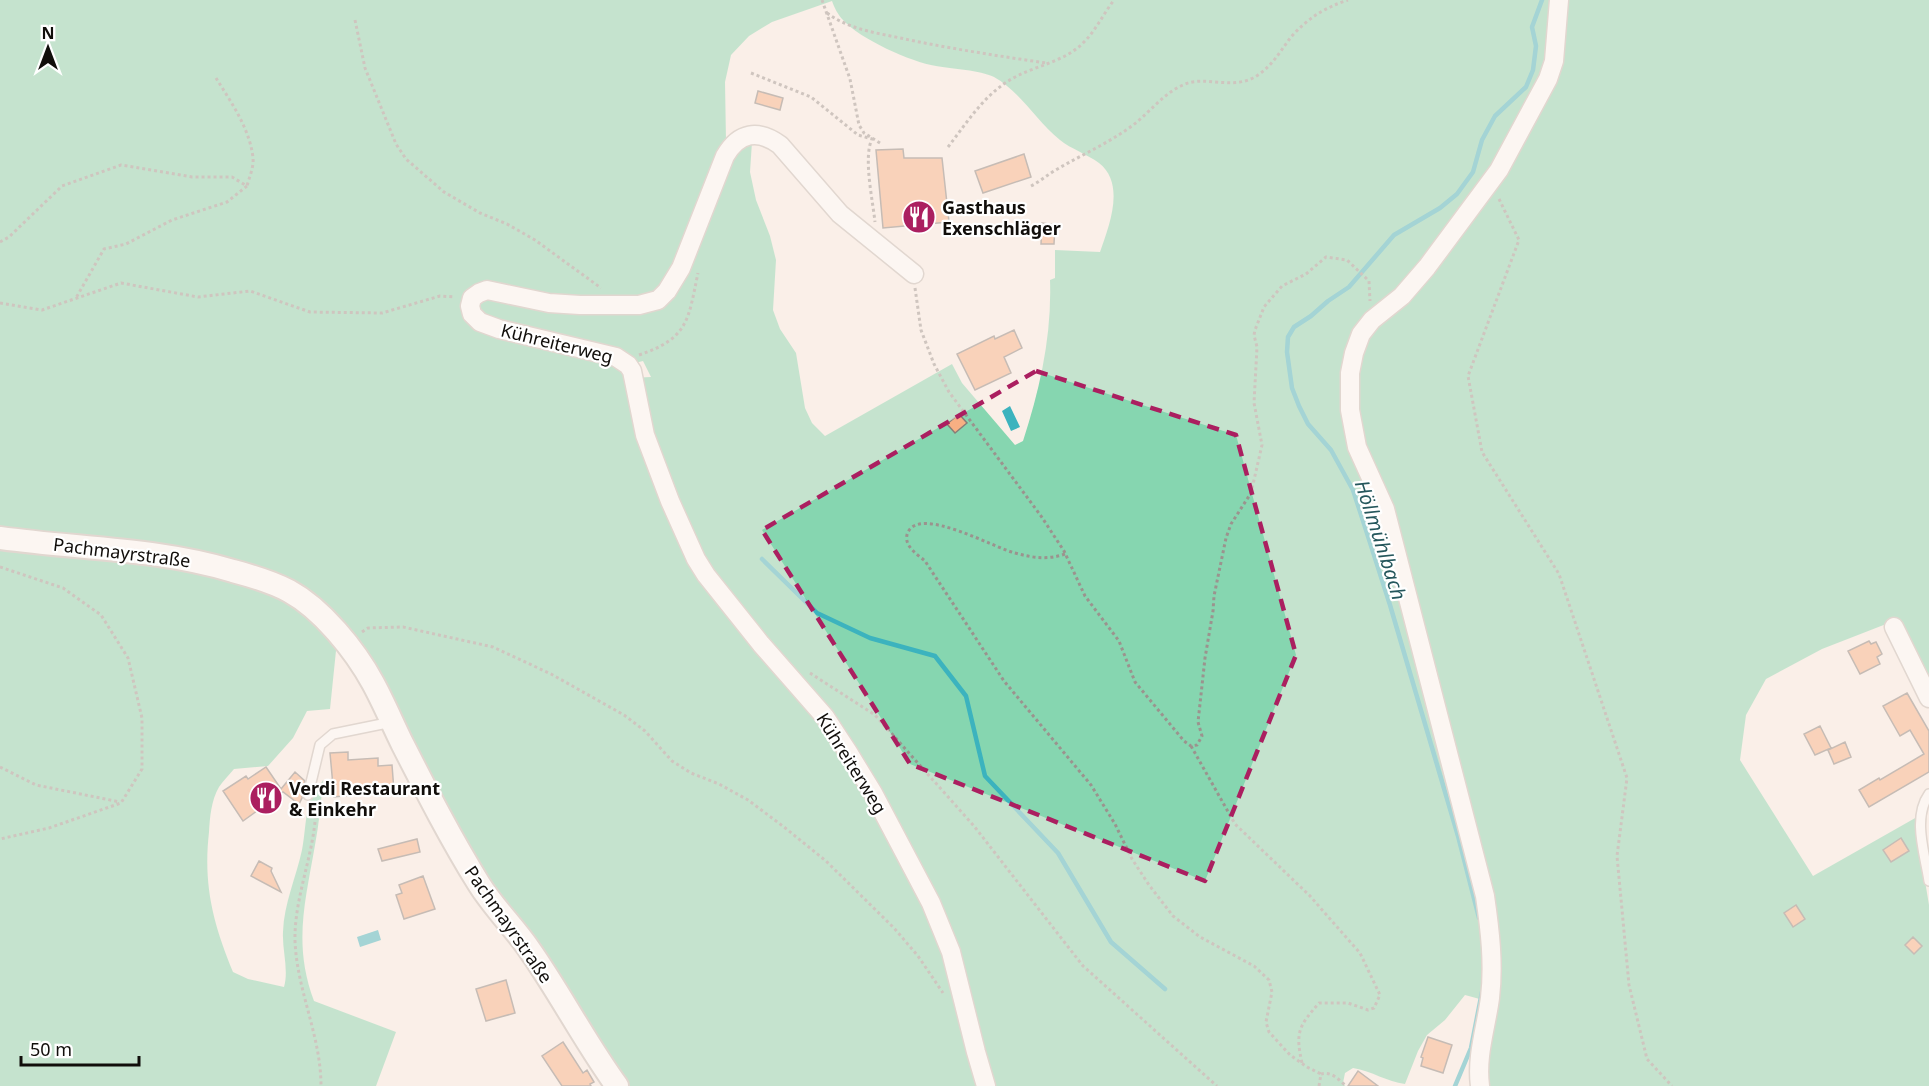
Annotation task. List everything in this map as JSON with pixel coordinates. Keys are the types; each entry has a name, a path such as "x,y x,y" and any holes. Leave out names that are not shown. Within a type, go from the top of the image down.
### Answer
{"street":[{"path":"1480,1086 1478,1057 1487,1017 1491,979 1491,948 1485,896 1385,509 1358,447 1350,410 1349,390 1354,353 1361,334 1372,320 1402,296 1427,267 1499,170 1548,79 1554,61 1559,0"},
{"name":"Kühreiterweg","path":"914,274 840,214 780,145 768,137 754,135 735,142 725,156 681,268 667,291 658,300 639,305 580,305 549,303 487,290 479,292 472,298 470,306 472,314 480,322 499,329 616,357 628,365 632,371 645,435 670,501 696,559 755,637 825,717 843,743 891,826 931,903 951,952 975,1052 987,1086"},
{"name":"Pachmayrstraße","path":"0,538 143,552 187,559 254,577 288,590 312,606 346,645 373,682 429,795 478,883 495,908 530,950 591,1049 617,1086"},
{"path":"1894,627 1929,698"}],"lane":[{"path":"312,797 320,745 333,734 392,722"},
{"path":"1929,794 1922,810 1921,821 1929,881"}],"path":[{"path":"822,0 850,79 859,124 864,133 880,143"},
{"path":"948,147 983,101 1000,86 1018,75 1071,53 1085,41 1114,0"},
{"path":"1031,186 1128,128 1183,84 1195,81 1235,83 1258,75 1272,63 1291,37 1310,17 1348,0"},
{"path":"827,13 846,25 867,31 1047,63"},
{"path":"354,20 365,68 396,144 413,167 455,199 535,240 593,284 606,291"},
{"path":"751,73 811,97 858,135 872,139"},
{"path":"76,298 104,249 126,244 172,220 227,202 247,186 253,160 248,139 235,108 216,78"},
{"path":"872,139 869,146 869,166 875,221 878,228"},
{"path":"0,243 62,186 122,165 192,177 232,177 247,186"},
{"path":"1490,182 1519,240 1468,376 1482,452 1559,574 1627,778 1617,856 1629,985 1647,1059 1672,1086"},
{"path":"1191,746 1197,745 1202,736 1198,722 1204,658 1226,538 1251,493 1262,445 1254,402 1257,347 1255,330 1264,307 1282,286 1306,274 1326,257 1347,260 1369,281"},
{"path":"914,274 921,330 941,378 1041,516 1065,554 1085,596 1119,641 1135,682 1184,741 1191,746 1235,824 1310,897 1360,953 1380,995 1374,1008 1368,1010 1347,1003 1319,1003 1300,1025 1299,1049 1303,1065"},
{"path":"0,303 42,310 121,283 198,297 250,291 310,312 382,313 440,296 472,298"},
{"path":"1065,554 1052,559 1014,553 938,524 921,522 911,528 906,535 908,545 925,561 1004,681 1091,785 1115,824 1132,859 1173,916 1200,938 1254,966 1269,981 1272,992 1266,1022 1269,1032 1290,1055 1303,1065 1322,1074 1331,1073 1346,1086"},
{"path":"0,567 63,588 101,615 128,658 142,718 142,769 122,803 49,828 0,838"},
{"path":"346,645 368,628 403,627 494,647 551,674 624,715 645,731 672,760 691,773 719,784 747,800 826,861 894,928 918,956 944,994"},
{"path":"802,668 874,715 974,826 1083,966 1217,1086"},
{"path":"0,767 36,785 122,803"},
{"path":"312,797 310,855 295,940 299,974 319,1057 321,1086"},
{"path":"1318,1086 1322,1074"}],"highlighted area":[{"path":"1036,371 1236,435 1296,655 1205,881 910,764 762,530"}],"green space":[{"path":"0,0 1929,0 1929,683 1899,619 1822,649 1766,679 1746,715 1740,760 1813,876 1917,817 1929,905 1929,1086 1484,1086 1487,1001 1465,995 1445,1020 1427,1035 1405,1084 1353,1068 1345,1073 1343,1083 1345,1086 623,1086 509,914 337,641 330,709 307,711 293,738 268,766 234,769 216,792 210,821 207,869 215,920 233,972 248,979 284,987 286,974 283,932 286,911 302,850 309,804 323,780 318,829 303,923 304,961 314,1001 396,1032 376,1086 0,1086","holes":["832,1 843,20 861,35 886,49 926,64 974,71 994,77 1004,83 1060,140 1099,163 1112,182 1114,194 1111,218 1100,252 1055,250 1055,278 1050,280 1049,321 1040,382 1023,441 1015,445 962,383 952,364 825,436 812,423 805,408 796,353 780,329 773,310 776,260 770,236 756,200 750,172 752,142 726,141 725,82 731,55 749,36 772,22","643,361 651,377 630,378 623,366"]}],"water":[{"path":"1010,406 1020,427 1011,431 1002,411"},
{"path":"378,930 381,940 360,947 357,937"}],"building":[{"path":"758,91 783,98 780,110 755,103"},
{"path":"903,149 904,158 942,158 949,222 883,228 876,150"},
{"path":"1024,154 1031,177 983,193 975,171"},
{"path":"1042,223 1055,225 1054,244 1041,244"},
{"path":"1014,330 1022,348 1004,357 1011,373 975,390 957,354 994,336 995,339"},
{"path":"959,414 967,423 955,433 947,424"},
{"path":"1869,641 1871,644 1876,642 1882,654 1877,657 1880,664 1860,674 1848,651"},
{"path":"1907,693 1929,731 1929,772 1869,807 1859,790 1924,754 1910,730 1900,736 1883,706"},
{"path":"1820,726 1831,748 1815,755 1804,734"},
{"path":"1845,742 1851,757 1834,764 1828,750"},
{"path":"348,752 348,760 378,758 378,766 392,765 394,791 334,797 330,753"},
{"path":"266,767 281,789 295,772 305,781 302,798 299,804 283,792 243,821 223,791 246,776 248,779"},
{"path":"1901,838 1909,851 1891,862 1883,850"},
{"path":"417,839 420,852 382,861 378,849"},
{"path":"259,861 272,868 271,871 281,892 251,876"},
{"path":"423,876 435,909 404,919 396,895 402,893 399,885"},
{"path":"1796,905 1805,919 1793,927 1784,913"},
{"path":"1913,937 1922,946 1914,954 1905,945"},
{"path":"506,980 515,1013 486,1021 476,989"},
{"path":"1428,1037 1452,1045 1443,1073 1421,1066 1423,1058 1421,1057"},
{"path":"563,1042 583,1073 587,1070 594,1082 590,1084 591,1086 562,1086 542,1056"},
{"path":"1358,1071 1378,1086 1348,1086"}],"waterway":[{"name":"Höllmühlbach","path":"1479,918 1458,836 1390,605 1353,490 1331,450 1308,424 1299,406 1292,388 1287,352 1288,337 1294,327 1349,287 1394,235 1440,208 1457,194 1473,172 1482,140 1495,116 1526,87 1533,70 1536,46 1532,27 1542,0"},
{"path":"762,559 817,613 870,638 935,656 966,696 985,776 1058,853 1111,942 1165,989"},
{"name":"Höllmühlbach","path":"1455,1086 1471,1048 1482,992"}],"place":[{"name":"Gasthaus Exenschläger","path":"919,217"},
{"name":"Verdi Restaurant & Einkehr","path":"266,798"}]}
